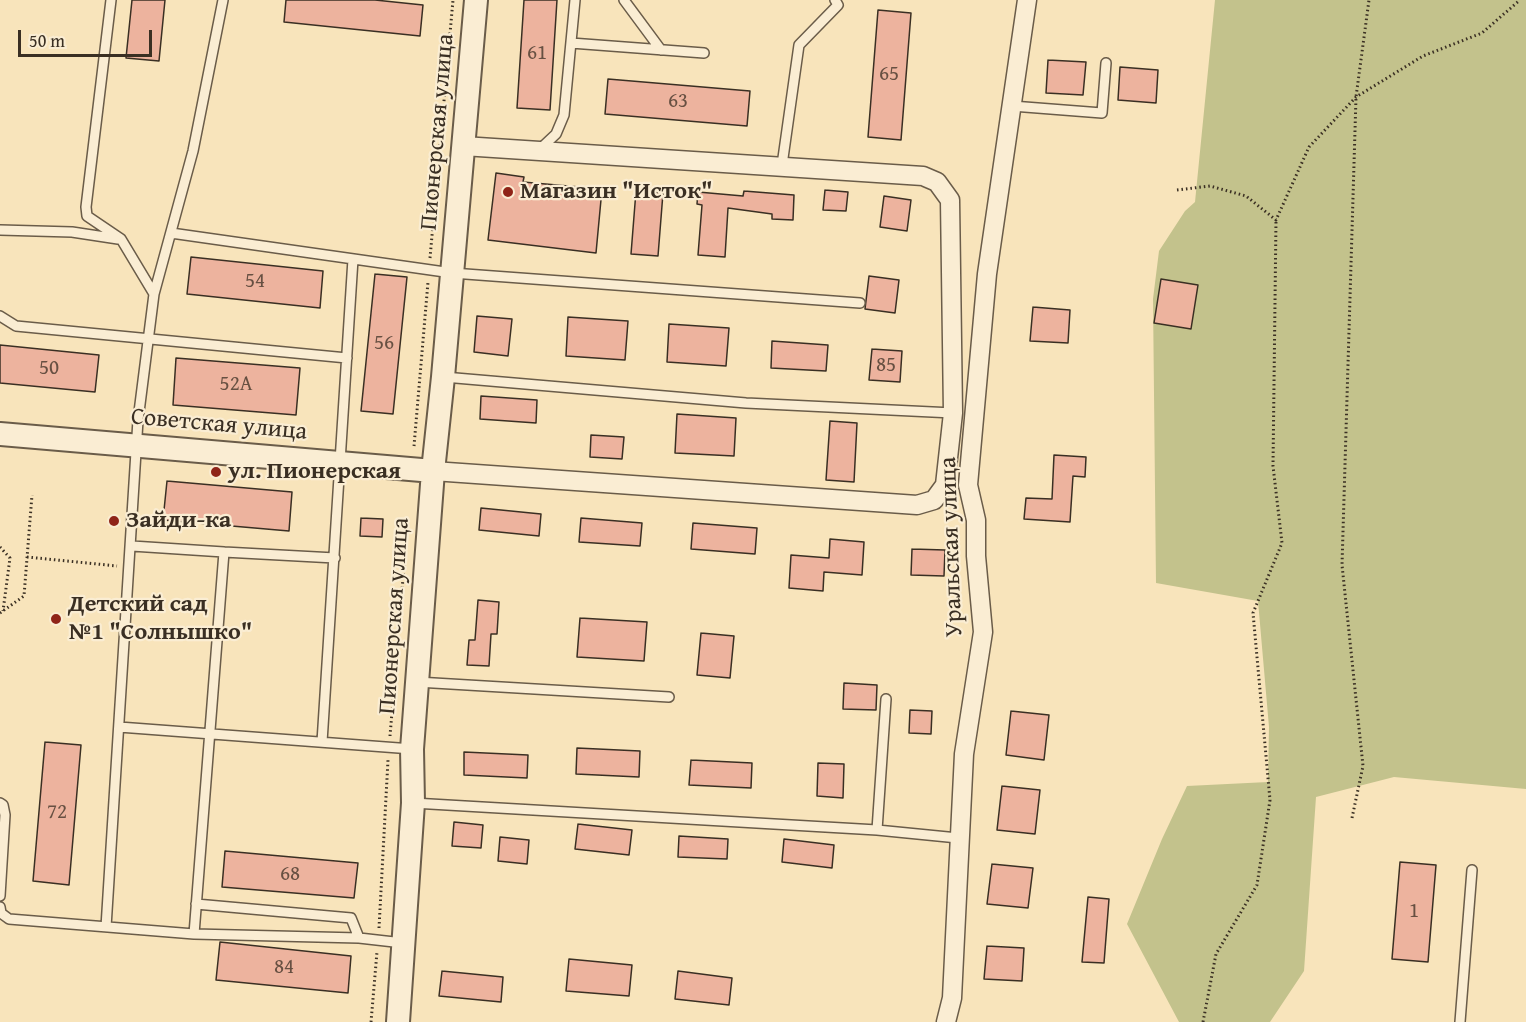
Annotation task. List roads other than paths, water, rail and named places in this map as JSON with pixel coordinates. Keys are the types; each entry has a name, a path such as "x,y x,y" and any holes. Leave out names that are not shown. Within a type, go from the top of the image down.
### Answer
{"street":[{"name":"Пионерская улица","path":"398,1022 413,803 412,749 433,471 476,0"},
{"name":"Уральская улица","path":"946,1022 952,998 958,838 964,754 982,632 976,556 976,520 968,485 987,274 1027,0"},
{"path":"433,471 917,505 934,500 945,485 953,413 950,200 937,182 923,176 782,165 463,146"},
{"name":"Советская улица","path":"0,434 433,471"},
{"path":"945,485 959,482 968,485"}],"lane":[{"path":"111,0 86,207 87,216 121,240 154,294"},
{"path":"106,927 132,546 138,420 148,338 154,294 194,151 224,0"},
{"path":"537,152 556,134 564,115 575,0"},
{"path":"624,0 661,50"},
{"path":"782,165 799,45 840,2"},
{"path":"571,43 704,52"},
{"path":"1012,106 1102,113 1106,63"},
{"path":"0,230 72,232 121,240"},
{"path":"171,233 452,273 860,303"},
{"path":"322,742 353,259"},
{"path":"0,316 16,326 347,357"},
{"path":"443,376 746,403 953,413"},
{"path":"132,546 335,558"},
{"path":"194,934 224,552"},
{"path":"417,682 669,697"},
{"path":"877,830 886,699"},
{"path":"120,727 412,749"},
{"path":"413,803 877,830 958,838"},
{"path":"0,804 3,805 5,814 0,896"},
{"path":"1460,1022 1472,870"},
{"path":"196,904 351,918 359,938"},
{"path":"0,907 1,913 9,919 194,934 359,938 403,944"}],"place":[{"name":"Магазин \"Исток\"","path":"508,192"},
{"name":"ул. Пионерская","path":"216,472"},
{"name":"Зайди-ка","path":"114,521"},
{"name":"Детский сад №1 \"Солнышко\"","path":"56,619"}]}
